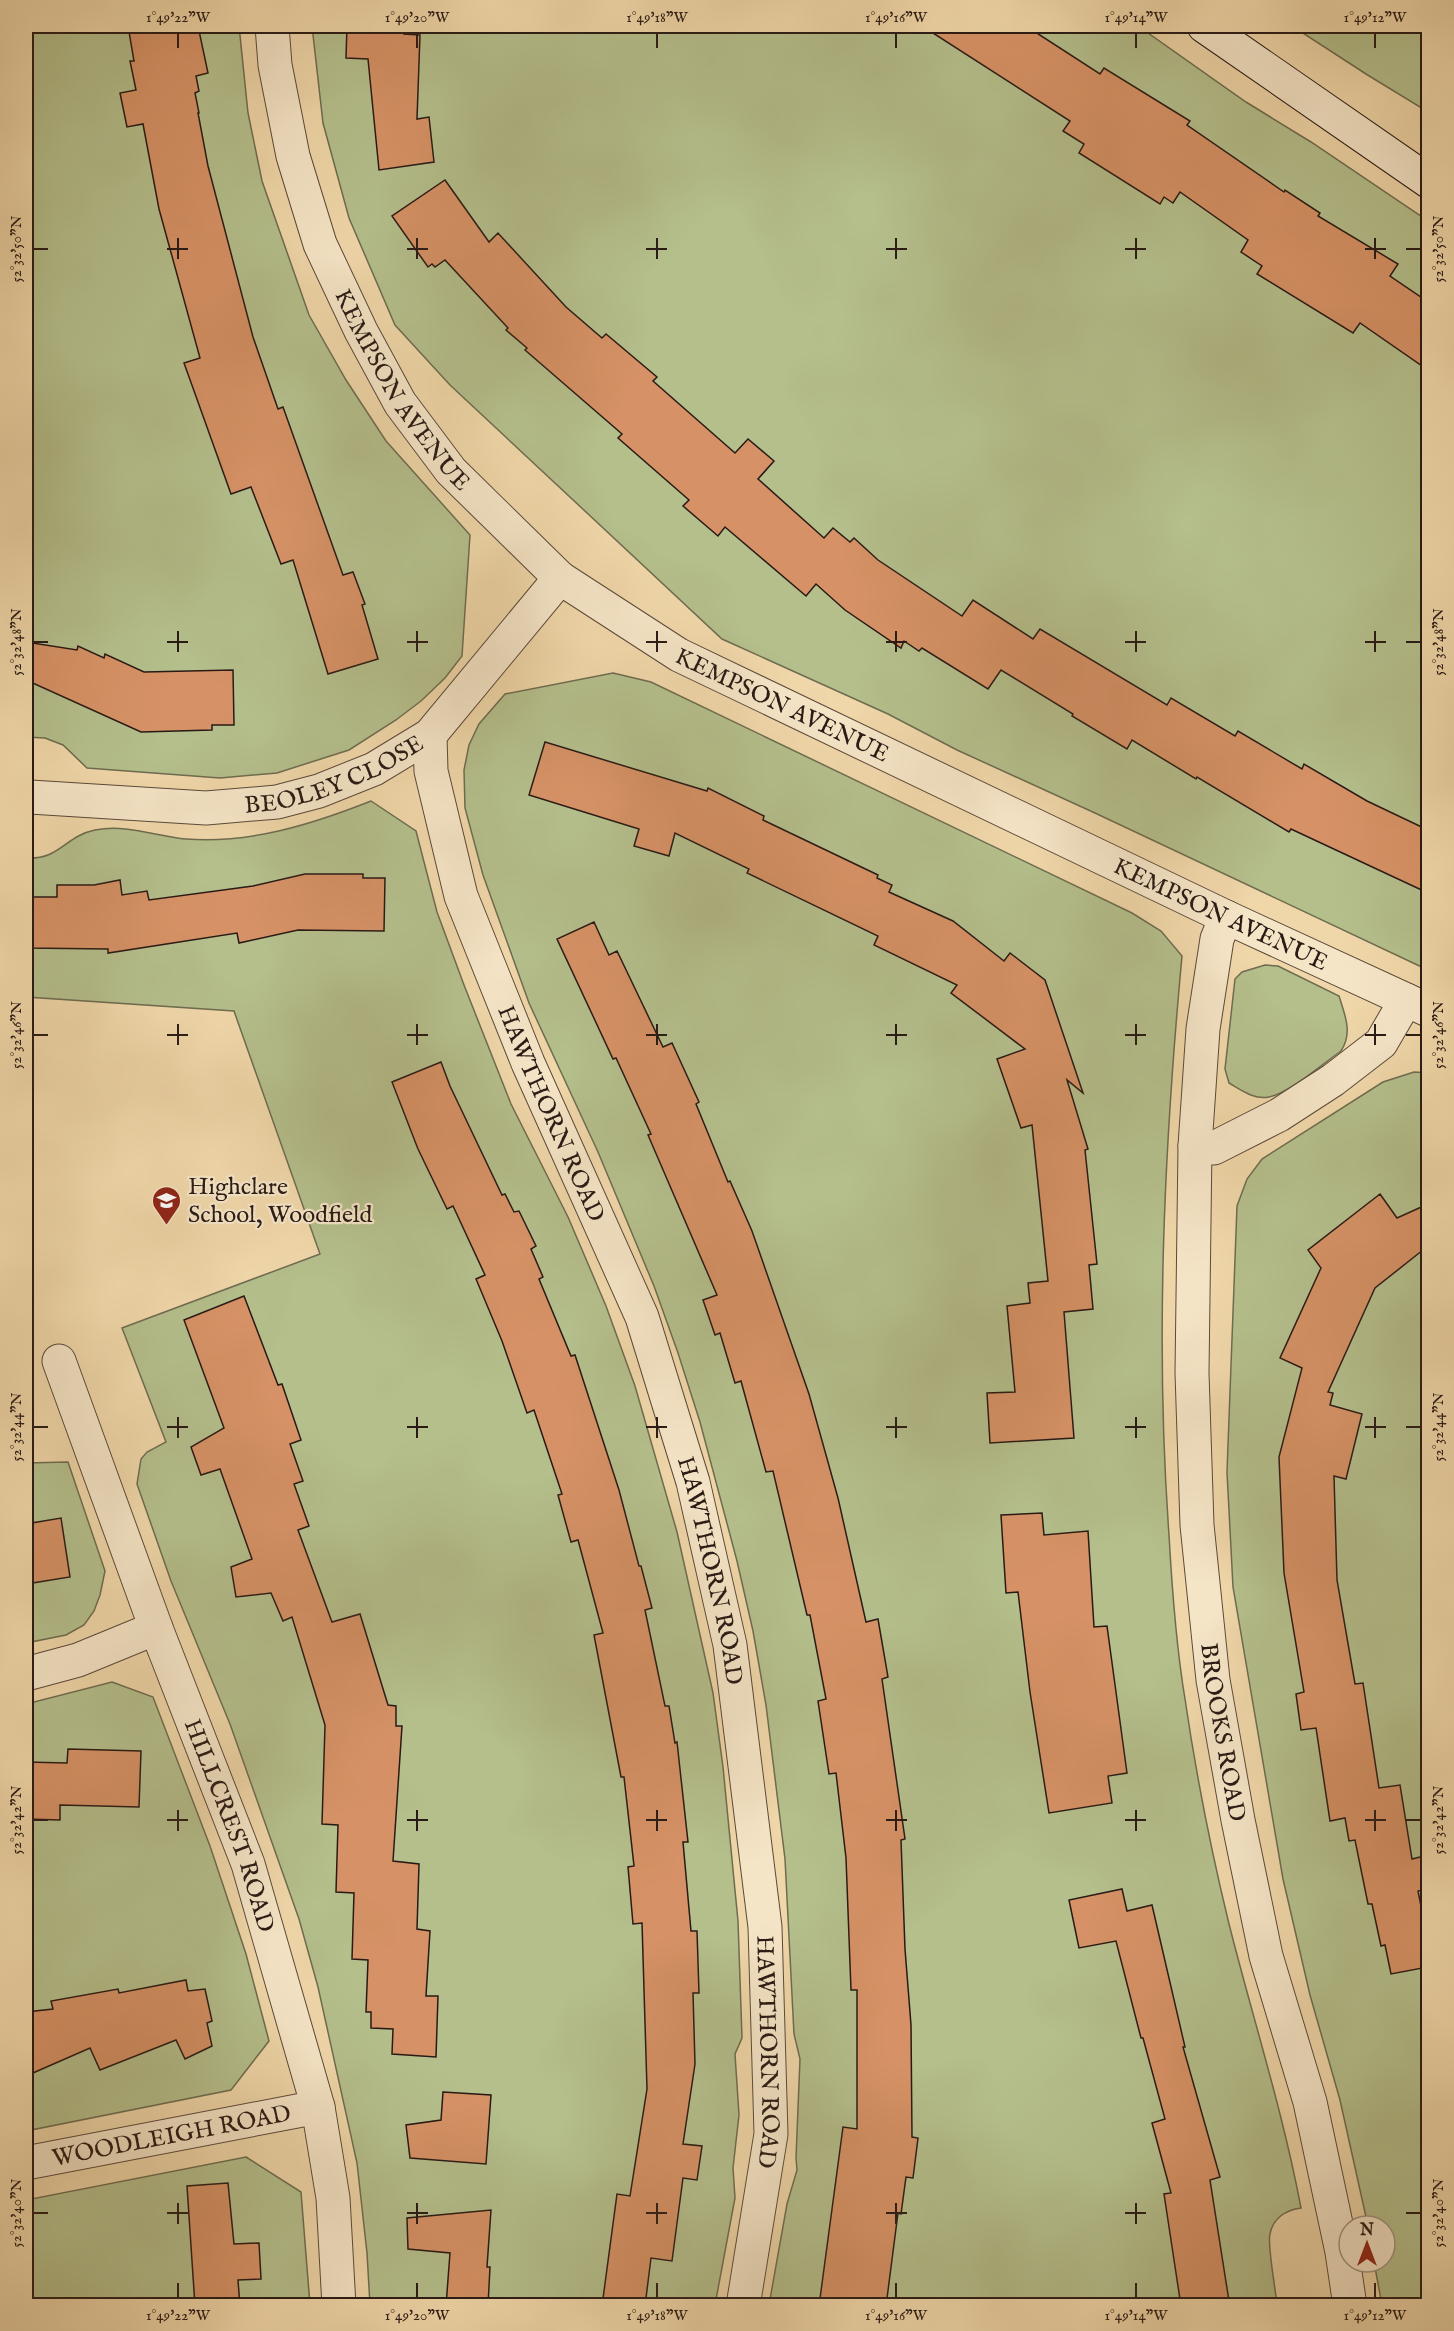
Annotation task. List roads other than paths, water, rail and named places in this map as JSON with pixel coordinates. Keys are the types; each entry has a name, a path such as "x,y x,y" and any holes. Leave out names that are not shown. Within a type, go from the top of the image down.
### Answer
{"street":[{"name":"KEMPSON AVENUE","path":"272,26 275,65 293,156 320,244 361,331 400,403 451,471 560,578 679,655 1226,917 1417,1005"},
{"path":"1204,26 1428,181"},
{"name":"BEOLEY CLOSE","path":"30,797 206,808 277,802 319,791 374,769 430,735 560,578"},
{"name":"HAWTHORN ROAD","path":"430,735 431,771 461,896 528,1063 642,1317 693,1482 730,1645 765,1927 771,2134 743,2306"},
{"name":"BROOKS ROAD","path":"1226,917 1217,939 1203,1029 1195,1146 1192,1373 1196,1513 1213,1680 1238,1820 1266,1956 1310,2102 1342,2252 1350,2306"},
{"path":"1195,1146 1214,1148 1279,1115 1333,1080 1381,1043 1417,1005"},
{"name":"HILLCREST ROAD","path":"59,1361 156,1628 248,1864 318,2108 333,2198 339,2306"},
{"path":"26,1674 78,1660 156,1628"},
{"name":"WOODLEIGH ROAD","path":"26,2163 318,2108"}],"place":[{"name":"Highclare School, Woodfield","path":"167,1226"}]}
